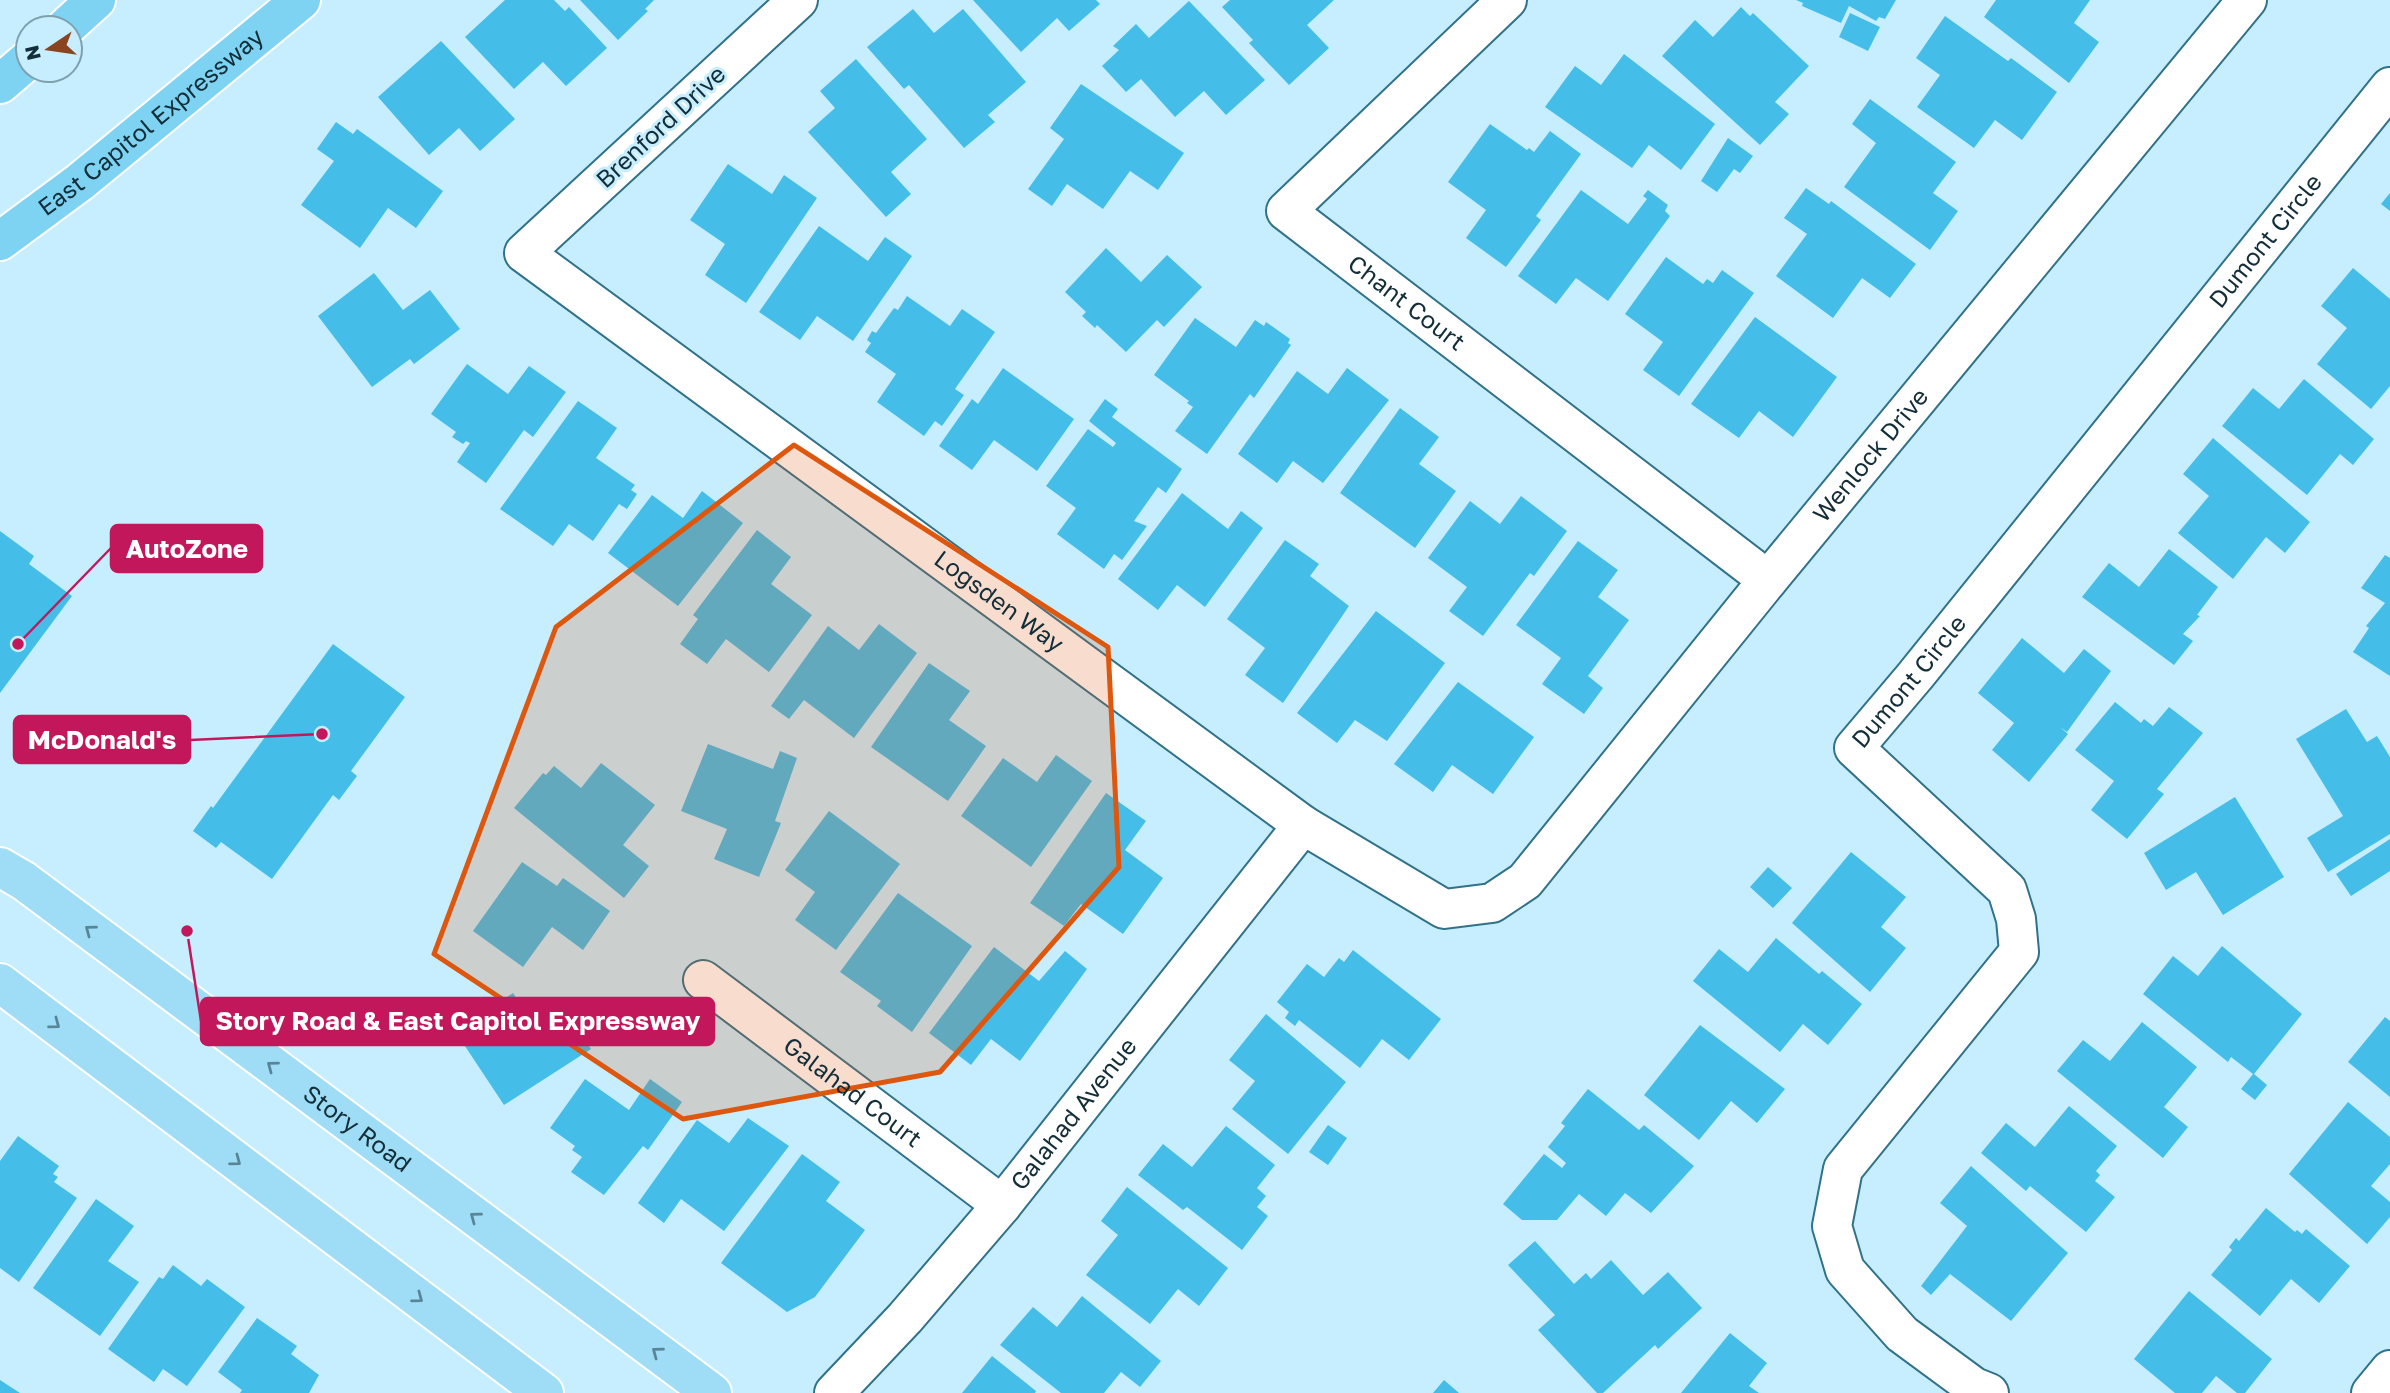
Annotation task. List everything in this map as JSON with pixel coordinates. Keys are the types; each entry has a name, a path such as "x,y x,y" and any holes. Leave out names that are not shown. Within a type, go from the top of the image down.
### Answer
{"highway":[{"path":"80,14 96,0"},
{"name":"East Capitol Expressway","path":"0,241 80,182 301,0"},
{"path":"0,84 14,72"}],"main road":[{"name":"Story Road","path":"0,867 24,881 712,1393"},
{"path":"0,983 544,1393"}],"street":[{"name":"Brenford Drive","path":"524,253 798,0"},
{"name":"Chant Court","path":"1507,0 1286,211 1768,580"},
{"name":"Wenlock Drive","path":"1492,903 1525,881 1768,580 2247,0"},
{"name":"Dumont Circle","path":"1989,1393 1974,1387 1902,1334 1845,1270 1832,1226 1843,1169 2019,951 2016,919 2007,890 1854,748 2390,87"},
{"name":"Logsden Way","path":"524,253 1303,825 1444,909 1492,903"},
{"name":"Galahad Avenue","path":"834,1393 905,1318 1002,1205 1303,825"},
{"name":"Galahad Court","path":"704,981 1002,1205"},
{"path":"2371,1393 2390,1370"}],"highlighted area":[{"path":"794,445 1108,647 1119,867 940,1072 683,1119 434,954 556,627"}],"building":[{"path":"505,0 554,0 565,11 569,7 607,48 566,86 543,62 514,89 465,37"},
{"path":"580,0 654,0 645,9 648,11 618,40"},
{"path":"973,0 1096,0 1100,4 1069,31 1057,18 1021,52"},
{"path":"1230,0 1334,0 1307,25 1329,48 1289,85 1249,43 1253,40 1222,7"},
{"path":"1796,0 1896,0 1885,19 1879,17 1876,21 1849,6 1841,23 1802,6 1803,3"},
{"path":"1996,0 2090,0 2074,23 2099,42 2069,83 1984,17"},
{"path":"1189,1 1265,80 1226,115 1204,91 1175,117 1141,79 1126,92 1102,66 1119,50 1113,46 1136,24 1149,38"},
{"path":"1741,7 1750,16 1753,13 1809,66 1775,102 1789,114 1760,145 1662,56 1695,20 1713,37"},
{"path":"913,9 934,33 963,9 1026,82 988,115 995,122 964,148 909,85 904,89 867,47"},
{"path":"1850,13 1880,27 1868,51 1839,37"},
{"path":"1945,16 2008,61 2011,58 2057,92 2022,140 1995,120 1974,148 1917,107 1940,75 1916,58"},
{"path":"441,41 515,119 480,151 459,128 429,155 378,97"},
{"path":"1624,54 1715,124 1681,170 1649,145 1632,168 1545,107 1575,66 1601,85"},
{"path":"856,59 927,139 891,172 911,194 886,217 808,132 835,108 820,91"},
{"path":"1081,84 1184,153 1158,190 1130,171 1103,209 1067,184 1052,206 1028,189 1064,139 1050,128"},
{"path":"1870,99 1956,162 1933,193 1958,211 1930,250 1844,187 1876,143 1852,124"},
{"path":"336,122 353,134 357,129 443,191 416,228 388,208 360,248 301,205 334,161 317,149"},
{"path":"1490,124 1527,150 1529,148 1534,152 1550,131 1581,154 1536,216 1541,220 1506,267 1466,238 1486,210 1448,182"},
{"path":"1728,138 1753,156 1740,173 1734,169 1717,192 1701,181"},
{"path":"728,164 772,194 784,175 817,198 746,303 705,275 725,244 690,220"},
{"path":"1806,188 1829,204 1831,201 1916,264 1890,298 1862,278 1833,318 1776,276 1807,234 1784,218"},
{"path":"1581,190 1628,224 1647,199 1643,196 1648,190 1668,205 1665,211 1670,216 1608,301 1576,278 1556,304 1518,276"},
{"path":"2390,193 2390,211 2381,204"},
{"path":"819,226 868,261 885,237 912,256 853,341 817,316 800,340 759,312"},
{"path":"1106,248 1141,282 1167,255 1202,287 1164,327 1157,320 1126,352 1097,325 1095,328 1082,316 1086,312 1065,292"},
{"path":"1666,257 1703,284 1707,279 1713,283 1722,270 1754,293 1679,396 1643,370 1663,342 1625,314"},
{"path":"2353,268 2390,299 2390,386 2371,409 2317,364 2347,328 2321,306"},
{"path":"374,273 403,310 430,290 460,329 414,364 410,359 372,387 318,316"},
{"path":"907,296 950,326 962,309 995,332 955,389 964,395 942,426 935,421 924,436 877,402 896,374 865,352 871,343 867,340 872,331 876,333 894,308 898,310"},
{"path":"1755,317 1837,377 1793,437 1759,411 1739,438 1691,404"},
{"path":"1195,318 1236,347 1255,320 1264,326 1266,322 1290,339 1288,343 1291,345 1254,398 1250,394 1207,454 1175,431 1193,407 1187,403 1189,401 1154,375"},
{"path":"467,364 508,394 529,366 566,392 533,437 524,430 486,483 457,462 470,443 466,441 463,444 452,437 456,432 431,414"},
{"path":"1003,368 1074,419 1037,471 994,440 972,470 939,446 972,399 978,404"},
{"path":"1347,368 1389,400 1323,483 1293,461 1277,483 1238,454 1297,371 1328,394"},
{"path":"2304,379 2374,439 2353,465 2340,454 2307,495 2222,426 2253,388 2279,409"},
{"path":"1105,399 1118,409 1112,417 1182,469 1166,493 1158,487 1134,521 1147,526 1122,560 1114,554 1104,569 1057,534 1076,508 1046,486 1088,429 1113,447 1116,443 1089,421"},
{"path":"578,401 617,428 596,458 635,485 631,490 637,494 627,509 619,504 593,541 569,524 553,546 500,509"},
{"path":"1400,408 1439,437 1419,464 1456,491 1415,548 1340,493"},
{"path":"2213,438 2310,522 2285,553 2266,537 2233,579 2178,533 2209,496 2183,474"},
{"path":"702,491 743,523 678,606 608,553 652,495 683,518"},
{"path":"1182,493 1228,529 1241,511 1263,528 1205,607 1177,585 1158,610 1118,579"},
{"path":"1521,496 1567,531 1534,576 1530,573 1483,636 1449,611 1467,587 1428,558 1470,501 1500,524"},
{"path":"757,530 791,557 771,584 812,615 769,672 726,639 707,664 680,644 698,619 693,615"},
{"path":"0,531 34,556 29,564 72,596 0,693"},
{"path":"1285,540 1319,564 1310,576 1349,606 1283,703 1245,675 1265,648 1227,619"},
{"path":"1578,541 1618,570 1598,597 1629,620 1588,676 1603,688 1584,714 1542,684 1561,658 1516,625"},
{"path":"2169,549 2218,587 2197,615 2200,616 2183,634 2193,641 2174,665 2082,597 2109,563 2139,587"},
{"path":"2385,555 2390,558 2390,676 2353,652 2369,628 2366,626 2385,603 2361,588"},
{"path":"1376,611 1445,663 1387,741 1355,720 1337,743 1297,713"},
{"path":"879,624 917,653 854,738 804,700 789,719 771,706 828,626 859,650"},
{"path":"2022,638 2064,673 2084,649 2111,671 2067,732 2060,727 2068,734 2029,782 1992,750 2014,723 1978,693"},
{"path":"333,644 405,697 351,771 357,776 339,800 333,795 272,879 221,842 216,848 193,831 211,806 213,808"},
{"path":"929,663 970,691 949,720 986,746 948,801 871,747"},
{"path":"1458,682 1534,737 1493,794 1452,765 1433,792 1394,764"},
{"path":"2115,702 2141,723 2144,719 2153,726 2169,707 2203,733 2157,789 2164,794 2127,839 2091,810 2114,781 2075,750"},
{"path":"2346,709 2367,742 2377,736 2390,757 2390,834 2328,872 2307,838 2343,816 2296,739"},
{"path":"708,744 773,769 780,751 797,758 775,821 781,823 759,877 714,859 727,829 681,811"},
{"path":"1056,755 1092,781 1031,867 961,816 1003,758 1037,782"},
{"path":"601,763 655,805 623,845 649,866 624,898 514,808 543,773 546,775 554,766 581,788"},
{"path":"1106,793 1146,821 1125,850 1163,878 1123,934 1081,904 1064,926 1030,903"},
{"path":"2235,797 2284,877 2223,915 2196,872 2166,890 2144,853"},
{"path":"829,811 900,864 836,950 795,920 815,892 785,870"},
{"path":"2390,839 2390,871 2351,896 2336,874"},
{"path":"1851,852 1906,897 1881,927 1906,948 1870,992 1792,923"},
{"path":"522,862 557,886 563,878 610,911 583,950 552,927 523,967 473,931"},
{"path":"1768,867 1792,888 1773,908 1750,887"},
{"path":"898,893 972,946 912,1032 877,1006 881,1001 840,972"},
{"path":"1776,938 1819,974 1822,971 1862,1004 1828,1045 1803,1024 1780,1052 1693,981 1719,949 1748,972"},
{"path":"2222,946 2302,1014 2254,1074 2267,1085 2255,1100 2241,1089 2253,1074 2231,1057 2228,1062 2143,994 2173,956 2198,976"},
{"path":"994,947 1039,981 1065,951 1087,969 1020,1061 991,1039 971,1065 929,1033"},
{"path":"1353,950 1441,1019 1409,1060 1382,1039 1360,1068 1299,1020 1295,1026 1285,1018 1289,1012 1277,1002 1307,964 1324,977 1339,958 1344,962"},
{"path":"513,993 540,1035 570,1016 591,1049 504,1105 455,1031"},
{"path":"1266,1014 1346,1082 1288,1154 1232,1109 1255,1081 1229,1060"},
{"path":"2385,1017 2390,1021 2390,1097 2348,1062"},
{"path":"2142,1022 2197,1067 2164,1107 2188,1127 2163,1158 2057,1071 2083,1040 2110,1061"},
{"path":"1700,1025 1785,1089 1757,1123 1731,1101 1699,1140 1644,1095"},
{"path":"585,1079 629,1110 650,1079 682,1102 648,1150 643,1146 604,1195 571,1172 582,1157 572,1150 575,1146 550,1128"},
{"path":"1588,1089 1639,1130 1644,1125 1694,1166 1651,1213 1625,1193 1606,1216 1579,1194 1557,1220 1522,1220 1503,1204 1544,1154 1562,1168 1566,1163 1548,1147 1565,1126 1561,1123"},
{"path":"2348,1102 2390,1137 2390,1164 2371,1186 2390,1202 2390,1217 2367,1244 2289,1174"},
{"path":"2069,1106 2117,1146 2096,1171 2100,1175 2095,1181 2115,1197 2086,1232 2030,1186 2026,1191 1981,1153 2006,1123 2035,1147"},
{"path":"748,1118 789,1146 724,1231 681,1199 664,1223 638,1203 697,1120 729,1143"},
{"path":"1328,1125 1347,1138 1328,1165 1309,1152"},
{"path":"1226,1126 1275,1165 1257,1188 1266,1196 1257,1207 1268,1216 1242,1250 1187,1207 1183,1210 1138,1175 1163,1144 1192,1167"},
{"path":"18,1136 59,1166 53,1174 58,1177 54,1182 77,1198 19,1282 0,1268 0,1161"},
{"path":"802,1154 840,1182 826,1201 865,1230 815,1297 787,1312 721,1263"},
{"path":"1971,1166 2068,1253 2011,1321 1950,1274 1931,1295 1921,1286 1967,1226 1940,1203"},
{"path":"1127,1187 1228,1268 1199,1306 1178,1289 1150,1324 1086,1275 1118,1235 1101,1221"},
{"path":"96,1199 134,1226 108,1261 139,1282 100,1336 33,1288"},
{"path":"2266,1208 2295,1232 2297,1230 2302,1234 2306,1229 2350,1266 2319,1303 2291,1279 2260,1316 2211,1275 2232,1250 2229,1247 2236,1238 2239,1241"},
{"path":"1535,1241 1574,1284 1586,1273 1591,1279 1611,1260 1643,1295 1668,1272 1702,1308 1658,1349 1655,1345 1603,1393 1597,1393 1538,1330 1555,1315 1508,1265"},
{"path":"173,1265 201,1286 207,1279 245,1307 187,1386 163,1369 154,1382 108,1349 159,1277 163,1279"},
{"path":"2189,1291 2272,1359 2245,1393 2237,1393 2216,1376 2202,1393 2175,1393 2134,1359"},
{"path":"1082,1296 1161,1361 1140,1387 1121,1372 1104,1393 1061,1393 1000,1345 1033,1307 1057,1327"},
{"path":"257,1318 297,1346 291,1354 319,1375 309,1393 240,1393 242,1390 218,1372"},
{"path":"1730,1333 1767,1363 1749,1386 1759,1393 1681,1393"},
{"path":"992,1356 1036,1391 1035,1393 962,1393"},
{"path":"0,1380 20,1393 0,1393"},
{"path":"1444,1380 1459,1393 1433,1393"}],"place":[{"name":"AutoZone","path":"18,644"},
{"name":"McDonald's","path":"322,734"},
{"name":"Story Road & East Capitol Expressway","path":"187,931"}]}
